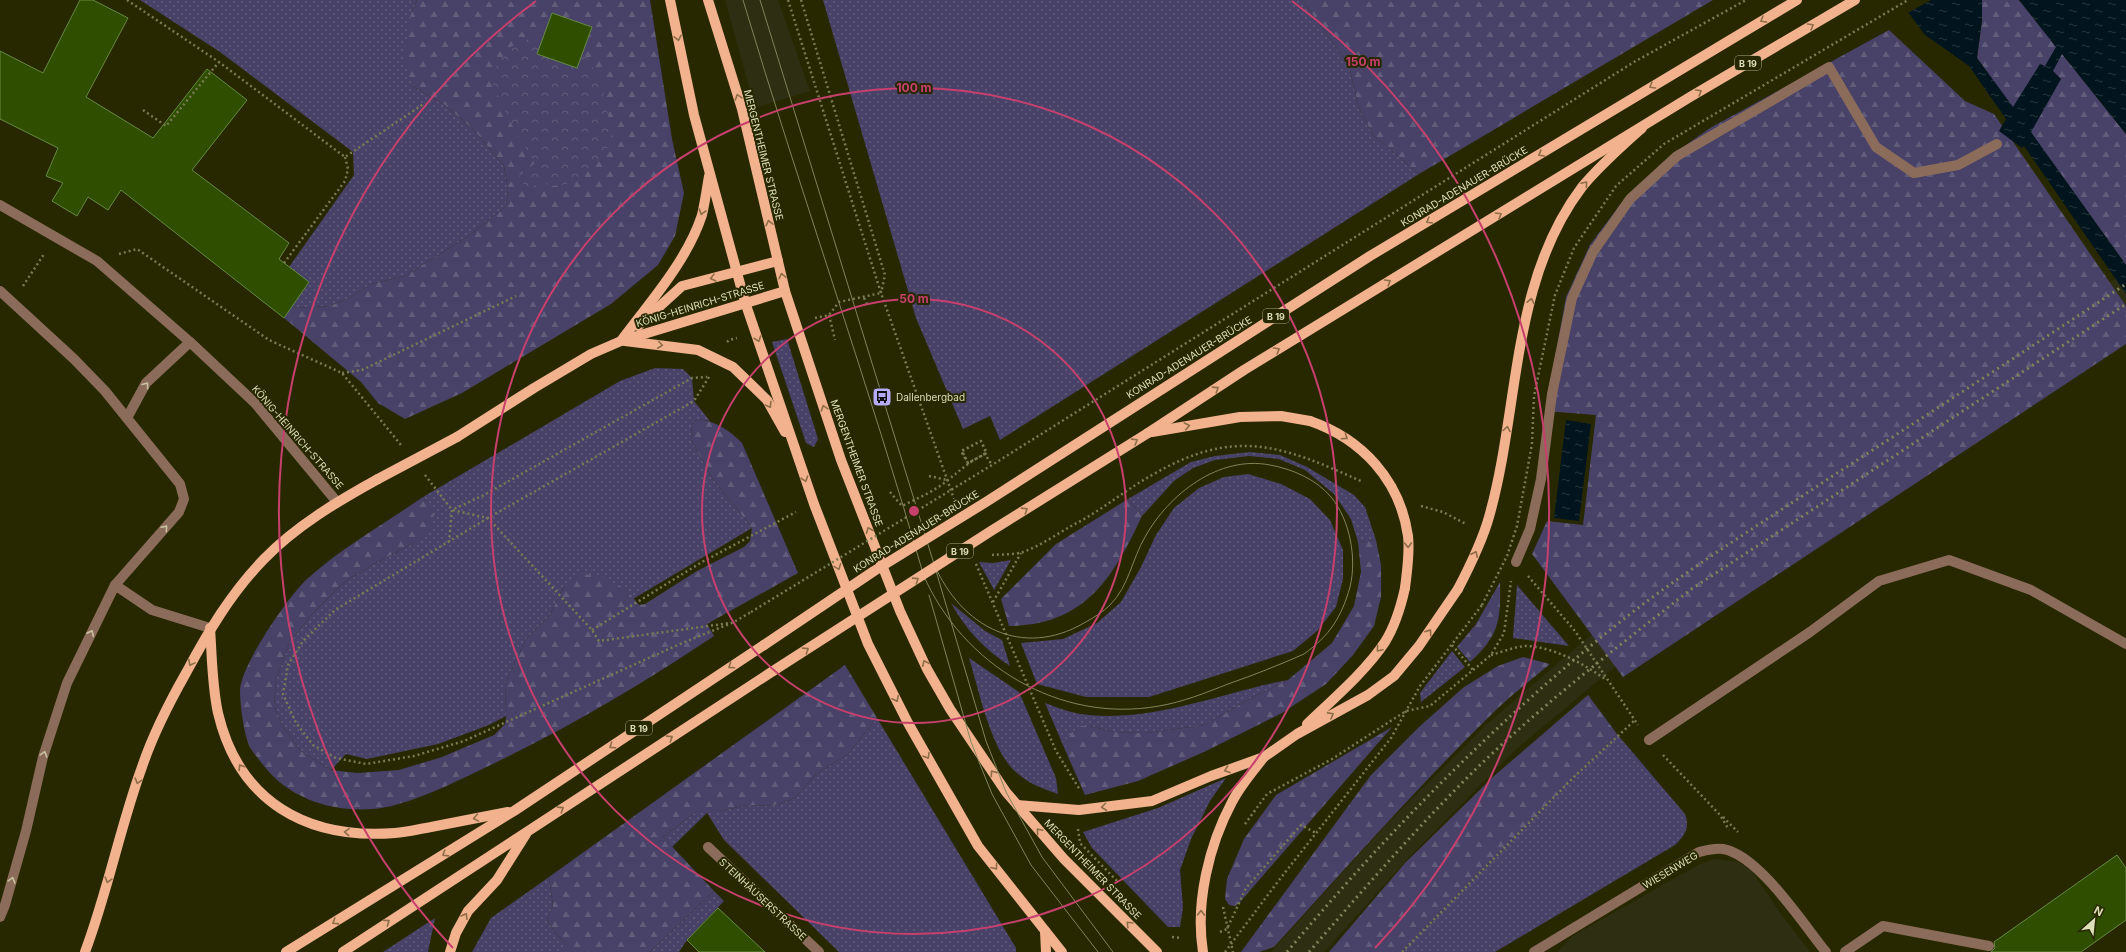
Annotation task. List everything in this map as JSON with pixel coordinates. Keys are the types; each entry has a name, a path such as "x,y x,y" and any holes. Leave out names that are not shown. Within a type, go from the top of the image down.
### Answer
{"main road":[{"path":"670,0 694,115 745,302 814,504 868,644 908,723 978,846 1062,952"},
{"name":"MERGENTHEIMER STRASSE","path":"708,0 742,109 785,291 841,460 900,611 927,669 950,709 1006,792 1064,859 1157,952"},
{"name":"KONRAD-ADENAUER-BRÜCKE","path":"514,811 874,571 993,497 1364,260 1797,0"},
{"name":"B 19","path":"343,952 773,671 990,531 1148,433 1244,370 1855,0"},
{"path":"1017,805 1079,810 1152,801 1211,776 1264,756 1297,734 1368,694 1394,676 1419,646 1458,589 1477,550 1489,517 1502,463 1518,355 1534,286 1559,225 1582,188 1601,165 1642,128"},
{"path":"621,340 668,277 687,247 702,215 710,174"},
{"name":"KÖNIG-HEINRICH-STRASSE","path":"621,340 682,286 778,261"},
{"name":"KÖNIG-HEINRICH-STRASSE","path":"337,502 457,437 591,354 621,340 785,291"},
{"name":"KÖNIG-HEINRICH-STRASSE","path":"621,340 698,350 733,367 767,400 797,454"},
{"path":"1148,433 1185,427 1208,421 1258,415 1280,416 1310,421 1342,435 1373,460 1396,494 1408,536 1409,559 1405,588 1398,612 1385,642 1357,675 1297,734"},
{"path":"85,952 96,921 142,766 167,707 210,628 241,584 265,558 337,502"},
{"path":"210,628 218,712 229,749 249,781 280,809 313,826 344,832 395,833 514,811"},
{"path":"1203,952 1201,938 1202,894 1217,836 1232,801 1264,756"},
{"name":"B 19","path":"286,952 514,811"},
{"path":"450,952 456,933 468,911 496,880 528,830"},
{"path":"1045,931 1046,952"}],"street":[{"path":"1513,559 1530,529 1541,479 1552,394 1572,298 1593,252 1630,199 1677,156 1829,67 1876,147 1914,173 1958,165 1997,144"},
{"name":"KÖNIG-HEINRICH-STRASSE","path":"0,205 97,261 190,342 255,403 337,502"},
{"path":"0,291 74,358 127,418 180,484 184,499 179,512 115,585 67,683 43,757 26,831 5,905 0,917"},
{"path":"127,418 146,383 190,342"},
{"path":"1649,740 1810,632 1879,581 1949,560 2031,590 2126,644"},
{"path":"115,585 152,610 210,628"},
{"name":"STEINHÄUSERSTRASSE","path":"708,847 819,952"},
{"name":"WIESENWEG","path":"1534,952 1699,852 1714,849 1724,849 1745,858 1760,871 1826,952"},
{"path":"1845,952 1883,926 1988,946"}],"path":[{"path":"127,0 219,62 346,157 348,169 345,181 284,263"},
{"path":"788,0 881,293 948,480"},
{"path":"801,0 885,275 881,293"},
{"path":"452,510 484,495 692,378 709,377 694,400 488,518 335,610 302,640 288,665 283,694 296,723 313,745 336,758 366,764 414,756 464,741 734,622 992,465 1634,62 1746,0"},
{"path":"1225,952 1316,832 1391,738 1420,686 1482,605 1507,556 1517,526 1532,444 1534,396 1556,295 1574,248 1616,186 1664,144 1908,0"},
{"path":"143,110 166,126 219,62"},
{"path":"346,157 425,103"},
{"path":"97,261 136,249 269,340 342,374 402,446"},
{"path":"13,302 39,262"},
{"path":"808,319 829,315 839,302 864,298 881,293"},
{"path":"342,374 362,370 516,296"},
{"path":"864,298 867,304"},
{"path":"829,315 836,340"},
{"path":"890,492 902,506 926,495 948,480 963,467 968,462 986,452 981,441 962,451 965,457 968,463 987,453 981,441 961,451 964,457 968,464 985,454 992,465"},
{"path":"986,555 1022,553 1086,519 1151,475 1188,456 1218,447 1248,445 1269,448 1302,456 1368,484"},
{"path":"421,471 452,510 488,518 592,630 599,641 734,622"},
{"path":"929,476 948,480"},
{"path":"592,630 702,562 777,521 814,504"},
{"path":"1419,505 1443,512 1459,519 1472,528"},
{"path":"449,542 452,510"},
{"path":"1504,552 1513,559 1575,631 1649,740 1720,815 1745,858"},
{"path":"993,602 1022,553"},
{"path":"1244,826 1267,794 1332,759 1406,711 1430,706 1491,655 1504,633 1513,559"},
{"path":"975,563 1056,751 1081,791 1078,831 1080,843 1124,888"},
{"path":"1452,645 1473,670"},
{"path":"1491,655 1525,646 1554,652 1581,662 1608,680"},
{"path":"1402,952 1574,777 1635,720"},
{"path":"1167,932 1173,938 1201,938 1227,929 1246,888 1301,825 1316,832"},
{"path":"1222,903 1233,952"}],"shaded area":[{"path":"725,0 778,0 810,91 755,108"},
{"path":"2126,272 2126,318 1654,634 1514,751 1410,856 1324,952 1271,952 1381,830 1487,724 1626,605 1714,540"},
{"path":"1714,859 1739,862 1751,870 1781,914 1810,952 1557,952 1574,935 1702,863"}],"green space":[{"path":"140,0 417,0 411,14 412,86 445,105 475,131 504,166 508,190 506,206 470,235 405,276 371,284 351,297 330,306 291,308 309,283 289,267 354,175 353,152 220,52"},
{"path":"417,0 650,0 672,139 684,193 675,236 658,265 611,304 462,393 405,419 378,403 361,382 284,318 291,308 330,306 351,297 371,284 405,276 470,235 506,206 508,190 504,166 475,131 445,105 412,86 404,57 411,14"},
{"path":"823,0 1302,0 1349,65 1358,106 1373,135 1419,174 1000,440 990,416 963,429 916,318"},
{"path":"1302,0 1713,0 1419,174 1373,135 1358,106 1349,65"},
{"path":"1982,0 2019,0 2126,134 2126,265 1977,58 1982,20"},
{"path":"561,26 570,30 601,81 612,135 608,147 594,168 565,185 549,186 544,181 527,190 519,176 535,163 514,129 489,77 510,47"},
{"path":"1889,30 1965,101 1994,114 2126,306 2126,344 1623,677 1532,554 1547,521 1583,525 1596,415 1545,411 1566,297 1590,245 1625,198 1672,155 1710,128"},
{"path":"787,339 818,439 814,447 806,443 772,342"},
{"path":"655,368 683,369 692,378 694,401 710,421 697,419 692,424 691,440 713,479 752,528 633,599 626,589 564,586 550,615 526,639 505,684 506,716 489,725 438,744 367,759 346,754 331,770 301,751 282,725 274,705 276,679 289,643 313,613 343,583 374,564 414,543 433,514 423,497 620,381"},
{"path":"697,419 722,427 742,443 798,573 707,624 714,636 626,692 505,758 424,796 397,804 372,809 342,808 327,805 299,795 286,787 274,777 256,756 251,749 244,729 240,690 242,679 248,665 277,616 298,589 319,568 423,497 434,514 431,532 343,583 313,613 289,643 276,679 274,705 282,725 301,751 331,770 357,773 399,770 442,757 494,735 505,724 505,684 526,639 550,615 564,586 579,573 602,577 626,589 639,605 645,604 697,571 744,547 750,541 752,528 713,479 691,440 692,424"},
{"path":"1250,452 1280,455 1307,467 1354,495 1365,507 1376,540 1358,542 1351,519 1334,494 1305,470 1279,459 1249,456 1215,460 1193,468 1174,481 1142,516 1128,499 1191,462 1215,456"},
{"path":"1248,474 1281,484 1310,499 1330,520 1343,550 1343,579 1336,607 1317,631 1293,651 1149,697 1086,697 1037,684 1021,643 1063,639 1097,623 1121,602 1141,567 1156,535 1174,508 1199,488 1224,477"},
{"path":"1128,499 1142,516 1120,559 1107,578 1093,594 1077,607 1058,617 1035,624 1009,626 1001,599 1056,544"},
{"path":"1376,540 1381,565 1381,597 1374,626 1353,655 1326,684 1282,713 1206,751 1138,781 1085,795 1066,752 1066,743 1071,733 1081,726 1090,726 1114,732 1146,733 1205,725 1251,698 1288,680 1332,643 1354,606 1361,572 1358,542"},
{"path":"1011,560 994,590 979,562 993,563"},
{"path":"1500,582 1500,607 1496,626 1487,644 1470,662 1457,647 1476,624"},
{"path":"1517,585 1569,646 1513,638"},
{"path":"951,603 985,631 1002,640 1010,666 992,653 976,638 963,622"},
{"path":"1452,651 1465,667 1421,702 1420,693"},
{"path":"1523,657 1550,664 1503,703 1468,738 1384,826 1274,947 1259,952 1241,952 1371,775 1419,727 1464,687 1498,666"},
{"path":"969,658 1019,692 1056,778 1058,794 1026,780 1008,763 1000,751 987,720"},
{"path":"845,665 877,718 848,754 815,775 795,798 772,806 747,805 720,811 697,811 663,837 714,891 650,952 563,952 563,942 547,921 553,906 549,877"},
{"path":"1288,680 1251,698 1205,725 1146,733 1114,732 1090,726 1066,743 1066,752 1045,703 1080,714 1107,716 1133,715 1185,706"},
{"path":"1588,695 1617,734 1401,952 1329,952 1405,863 1494,776"},
{"path":"877,718 1016,948 1016,952 839,952 724,840 707,813 672,847 663,837 697,811 720,811 747,805 772,806 795,798 815,775 848,754"},
{"path":"1392,727 1240,902 1235,906 1229,905 1225,899 1227,879 1244,839 1276,795"},
{"path":"1617,734 1685,814 1687,823 1686,831 1675,845 1495,952 1401,952"},
{"path":"1226,778 1210,801 1191,839 1180,870 1183,907 1180,927 1168,927 1092,848 1083,832 1158,808"},
{"path":"549,877 553,906 547,921 563,942 563,952 472,952 491,918"},
{"path":"714,891 724,901 687,940 679,952 650,952"},
{"path":"435,918 428,952 383,952"}],"water":[{"path":"1899,0 1982,0 1982,20 1977,58 2013,107 2040,64 2045,66 2056,47 2019,0 2126,0 2126,134 2062,54 2053,71 2061,79 2031,132 2126,265 2126,294 2024,146 2022,148 1999,131 2006,119 1969,66 1925,35"},
{"path":"1566,420 1591,424 1579,521 1554,518"}],"pier":[{"path":"1897,0 1931,0 1906,14"}],"building":[{"path":"80,0 93,0 128,18 86,97 153,138 207,69 247,100 192,170 289,243 279,259 309,282 284,318 121,190 108,210 88,197 77,216 52,201 63,183 46,176 58,148 0,119 0,51 43,73"},
{"path":"552,13 592,27 577,68 537,54"},
{"path":"2117,855 2126,868 2126,920 2081,952 1991,952 1995,948 1994,942"},
{"path":"718,908 765,952 699,952 687,940"}],"tram line":[{"path":"743,0 881,434 925,580"},
{"path":"760,0 934,564 986,741 1006,792 1042,857 1113,952"},
{"path":"923,574 940,607 962,636 989,661 1018,681 1051,696 1086,706 1122,709 1159,706 1185,700 1304,654 1328,633 1343,608 1350,587 1353,564 1350,540 1343,517 1338,506 1325,491 1311,480 1295,472 1270,465 1251,463 1232,466 1214,472 1197,481 1167,506 1145,537 1126,581 1116,598 1098,615 1061,633 1038,638 1016,637 996,631 977,620 960,605 946,586 934,564"},
{"path":"929,595 971,742 992,794 1031,865 1098,952"}],"railway":[{"path":"1287,952 1367,860 1452,772 1540,689 1634,611 1731,542 2126,284"},
{"path":"1309,952 1419,828 1484,761 1570,685 1630,637 1690,590 2126,304"}],"place":[{"name":"Dallenbergbad","path":"882,397"}]}
